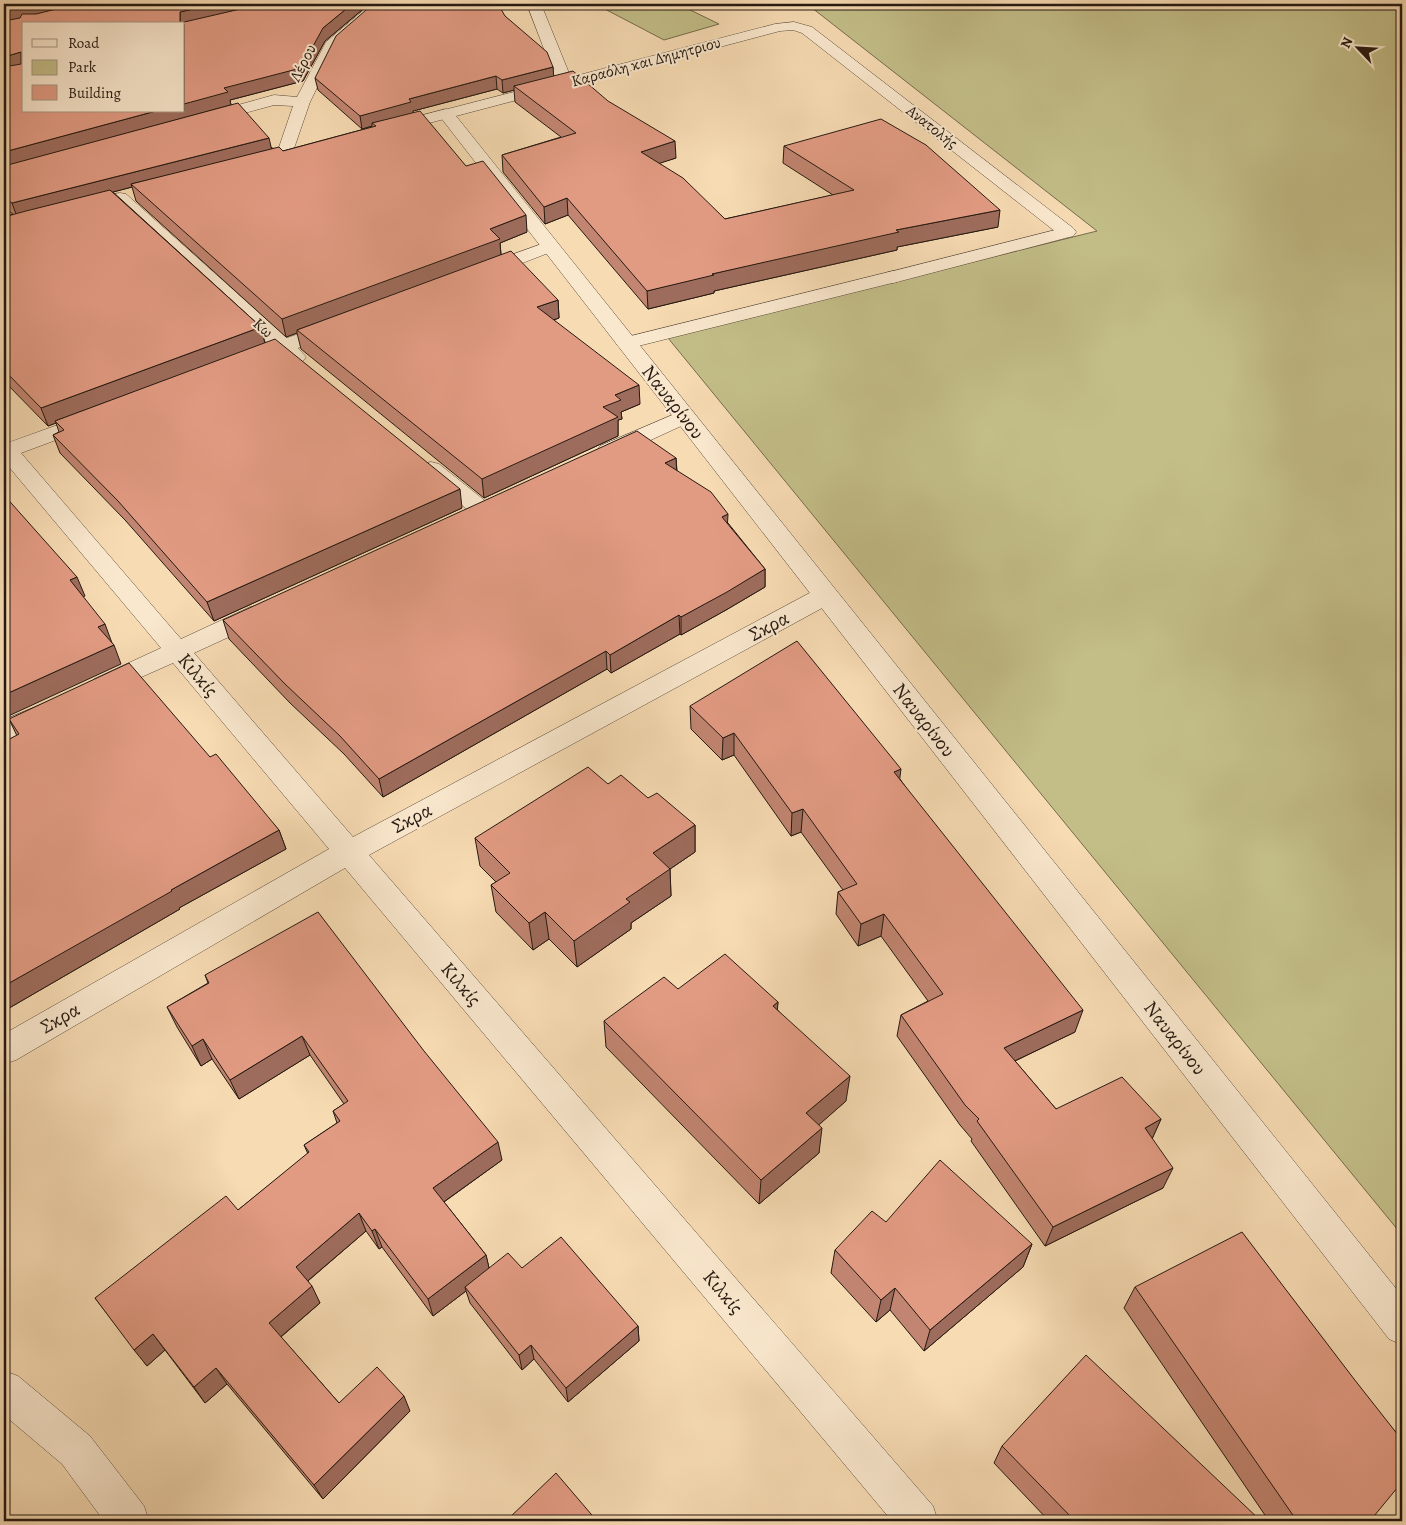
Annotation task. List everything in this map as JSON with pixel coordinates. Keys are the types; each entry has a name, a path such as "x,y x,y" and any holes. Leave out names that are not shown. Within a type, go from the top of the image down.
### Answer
{"street":[{"name":"Λέρου","path":"284,156 302,102 331,45 379,4"},
{"path":"534,4 566,83"},
{"name":"Καραόλη και Δημητριου","path":"379,131 780,26 794,26"},
{"name":"Ανατολής","path":"626,343 1067,232 807,30 794,26"},
{"path":"190,123 274,100 302,102"},
{"name":"Ναυαρίνου","path":"446,114 1402,1326"},
{"path":"264,161 303,151"},
{"name":"Κω","path":"120,198 283,347 314,372"},
{"path":"469,277 550,246"},
{"path":"228,368 348,322"},
{"path":"5,450 108,413"},
{"path":"587,460 684,416"},
{"name":"Κιλκίς","path":"5,450 918,1521"},
{"path":"420,459 480,509"},
{"name":"Σκρα","path":"4,1050 349,852 826,595"},
{"path":"4,731 276,605"},
{"path":"4,1390 76,1450 129,1521"}],"green space":[{"path":"612,4 678,4 719,24 664,40 601,7"},
{"path":"807,4 1402,4 1402,1235 668,338 1097,231"}],"building":[{"path":"4,4 26,4 4,9"},
{"path":"77,4 214,4 180,12 180,22 22,22 22,112 152,112 4,152 4,67 21,64 21,52 4,57 4,21 20,18 22,14 36,14"},
{"path":"262,4 352,4 323,28 301,68 224,88 228,92 185,104 184,22"},
{"path":"373,4 498,4 505,16 547,52 553,67 502,80 496,76 409,99 411,102 360,116 315,78 336,36"},
{"path":"573,71 608,101 675,141 641,152 683,178 725,219 854,190 784,146 881,119 926,145 1000,210 896,230 899,232 712,274 714,275 647,291 567,198 544,207 502,155 576,133 514,86"},
{"path":"238,103 269,138 12,203 4,198 4,166"},
{"path":"420,111 466,166 483,161 526,215 490,229 500,239 282,319 131,184 279,147 283,151 376,126 372,123"},
{"path":"110,190 261,327 41,408 4,370 4,217"},
{"path":"511,251 558,300 537,307 639,385 615,395 621,400 603,407 618,417 482,479 297,330"},
{"path":"275,339 460,489 207,602 118,501 53,435 64,430 55,421"},
{"path":"637,431 676,458 665,463 711,492 728,514 722,517 765,569 727,592 681,617 679,615 610,655 606,651 379,779 340,736 285,684 223,620"},
{"path":"4,495 77,577 70,580 105,624 98,627 114,645 4,695"},
{"path":"797,641 901,769 894,772 1083,1010 1004,1048 1056,1109 1122,1077 1161,1119 1145,1128 1173,1168 1053,1227 977,1121 979,1119 965,1105 901,1015 943,994 884,914 861,924 838,892 857,884 803,809 792,813 734,733 723,738 690,706"},
{"path":"129,663 210,757 216,754 279,830 4,986 4,742 19,734 9,719"},
{"path":"588,767 608,784 621,775 648,798 657,793 695,825 653,853 670,869 626,899 630,902 574,941 545,912 529,923 491,885 510,873 475,838"},
{"path":"318,912 424,1051 498,1142 433,1188 486,1255 428,1299 375,1229 372,1231 359,1213 296,1267 312,1286 269,1323 339,1403 377,1367 404,1396 314,1485 216,1368 194,1387 153,1334 134,1350 95,1298 226,1196 238,1210 309,1152 304,1145 340,1121 333,1111 348,1101 302,1036 230,1080 203,1039 192,1046 167,1007 209,983 205,975"},
{"path":"725,954 778,1002 773,1006 850,1076 806,1113 822,1128 761,1180 604,1021 664,977 678,989"},
{"path":"940,1160 1032,1244 930,1330 895,1288 881,1300 835,1250 872,1211 886,1222"},
{"path":"1242,1232 1402,1440 1402,1482 1370,1521 1297,1521 1135,1287"},
{"path":"561,1237 638,1326 566,1388 531,1345 519,1355 465,1287 508,1253 522,1268"},
{"path":"1086,1355 1261,1521 1075,1521 1002,1446"},
{"path":"556,1473 597,1521 506,1521"}]}
